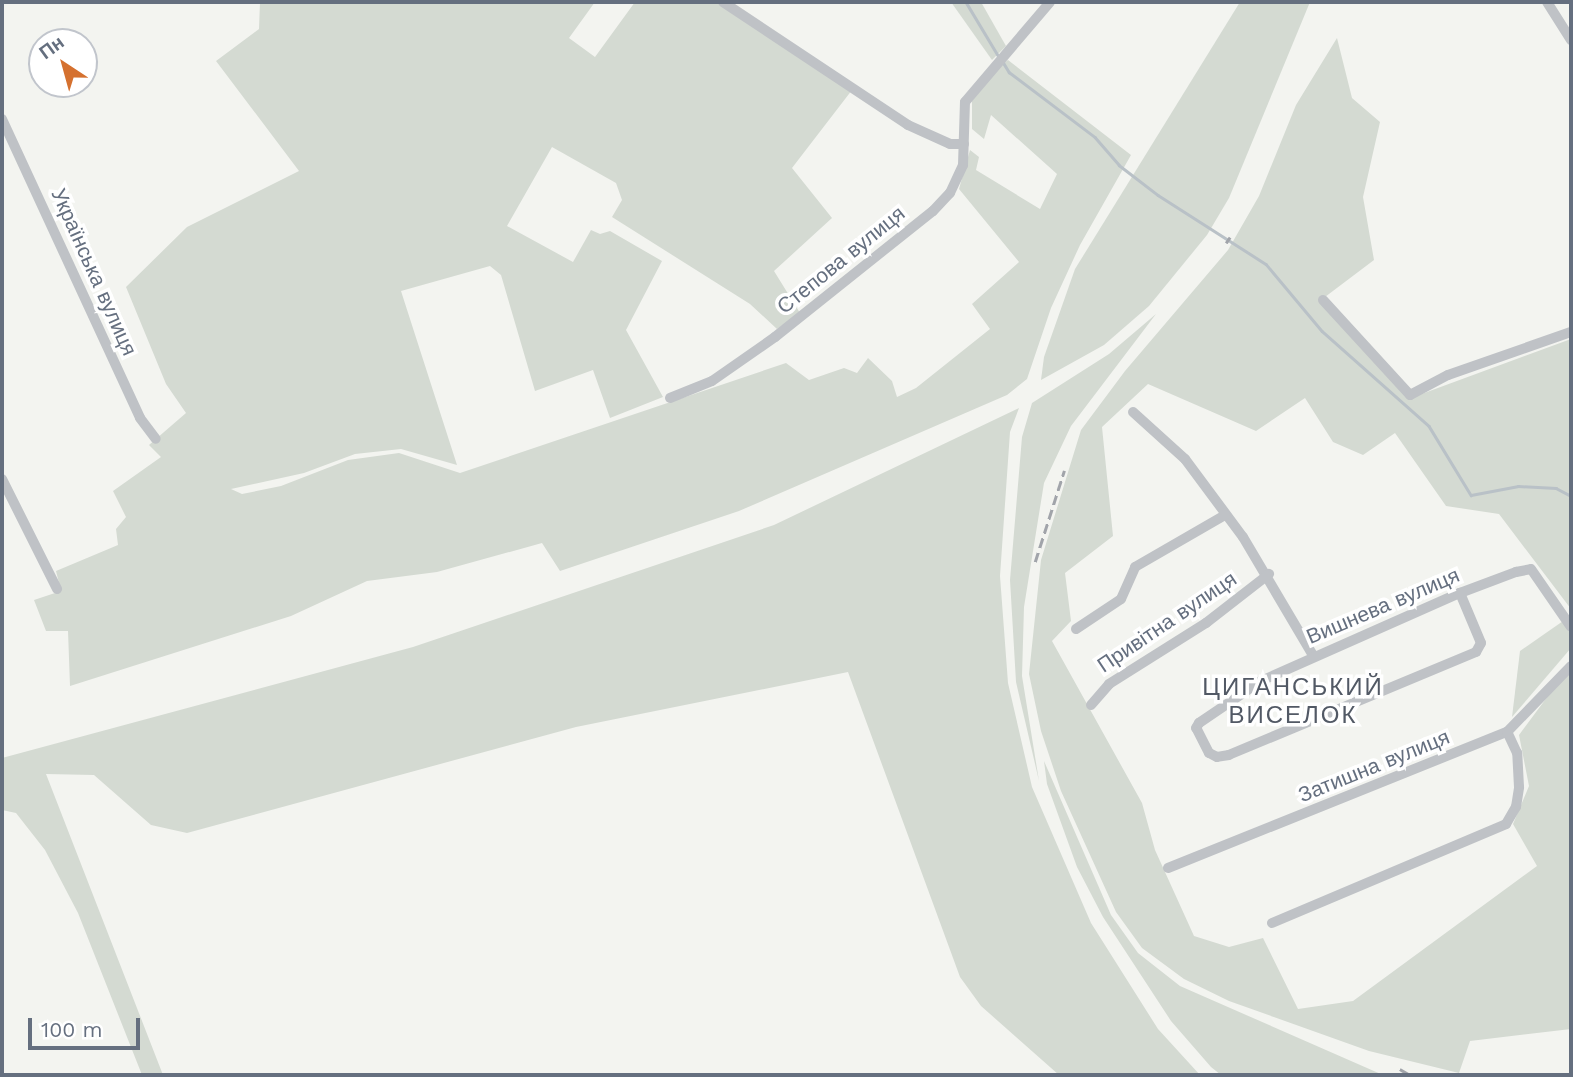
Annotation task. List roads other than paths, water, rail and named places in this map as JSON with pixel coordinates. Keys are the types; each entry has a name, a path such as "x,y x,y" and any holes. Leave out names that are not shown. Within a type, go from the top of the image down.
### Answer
{"street":[{"path":"723,2 908,125 950,144 964,145"},
{"name":"Степова вулиця","path":"670,398 712,381 775,337 933,211 950,193 964,165 965,102 1050,2"},
{"path":"1547,2 1571,40"},
{"name":"Українська вулиця","path":"2,119 134,406 156,439"},
{"path":"1323,300 1410,395 1448,375 1571,332"},
{"path":"1133,412 1180,453 1269,574 1314,657"},
{"path":"2,479 57,589"},
{"path":"1076,629 1121,599 1135,567 1225,515"},
{"name":"Вишнева вулиця","path":"1460,593 1480,640 1476,653 1221,757 1209,753 1196,728 1261,681 1460,593 1531,569 1571,627"},
{"name":"Привітна вулиця","path":"1091,705 1109,684 1206,624 1269,574"},
{"name":"Затишна вулиця","path":"1168,868 1507,732 1571,666"},
{"path":"1272,923 1506,824 1516,807 1520,788 1515,746 1507,732"}],"waterway":[{"path":"966,2 999,57"},
{"path":"1003,62 1009,72 1095,137 1119,165 1158,195 1266,264 1322,331 1429,426 1471,495 1518,486 1556,488 1571,496"}],"railway":[{"path":"1226,243 1230,237"},
{"path":"1035,562 1064,471"},
{"path":"1400,1069 1410,1075"}],"district":[{"name":"ЦИГАНСЬКИЙ ВИСЕЛОК","path":"1293,702"}]}
